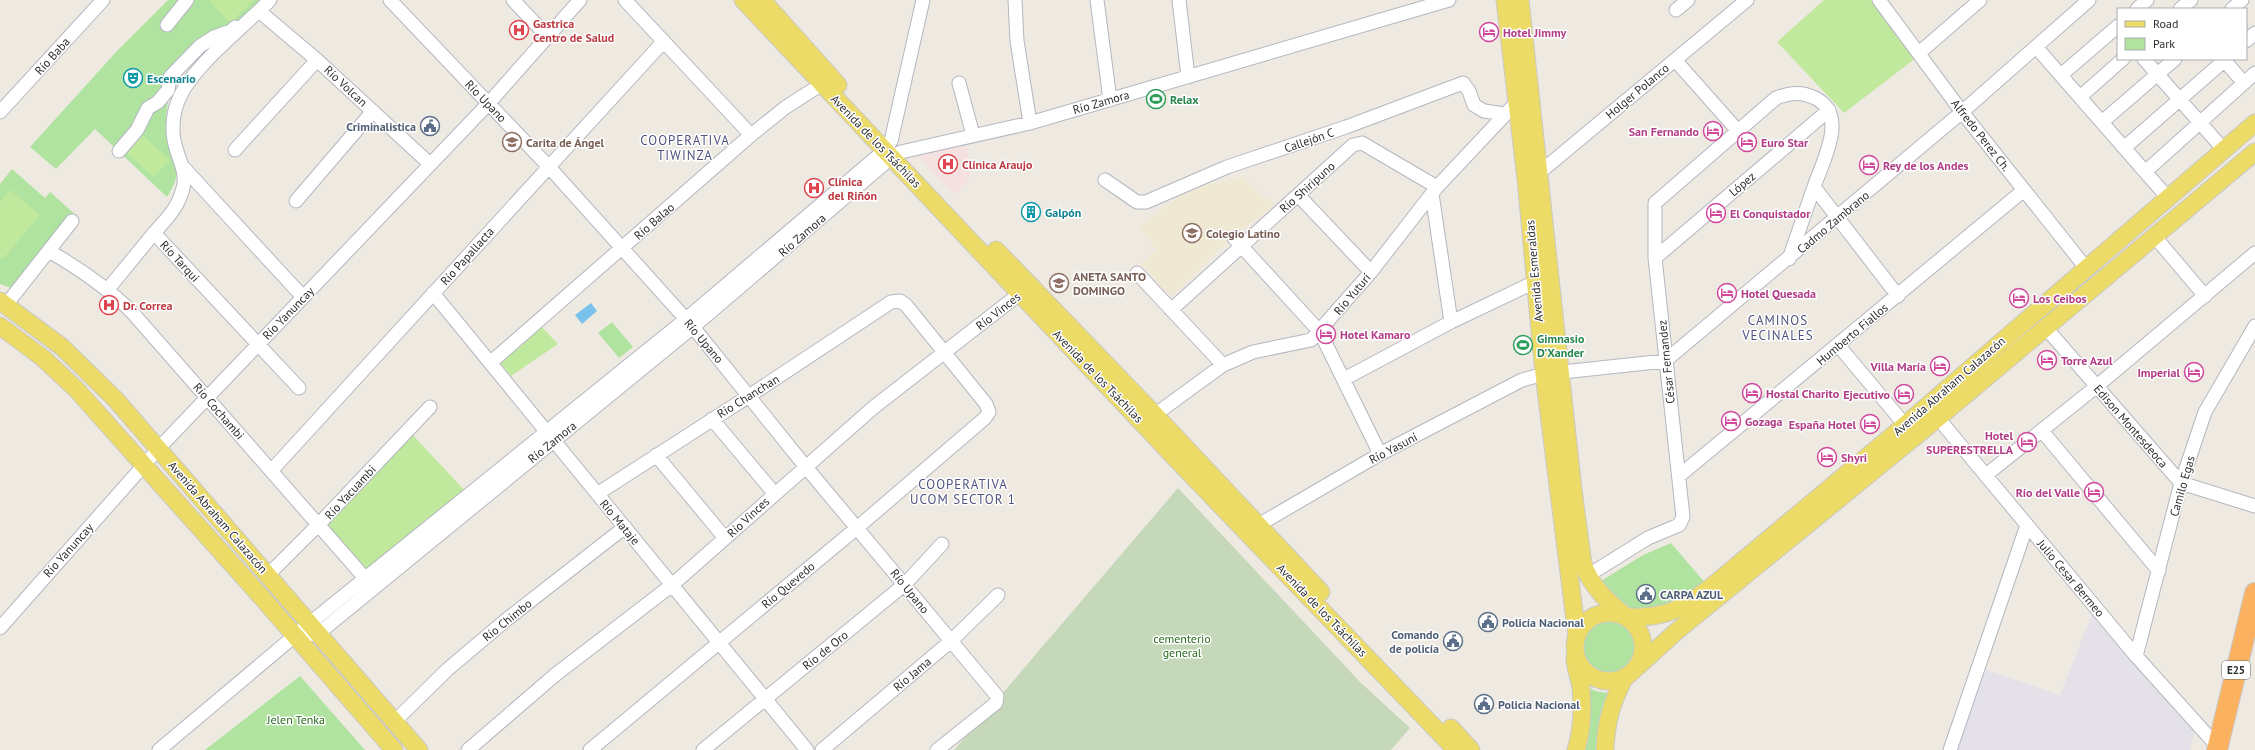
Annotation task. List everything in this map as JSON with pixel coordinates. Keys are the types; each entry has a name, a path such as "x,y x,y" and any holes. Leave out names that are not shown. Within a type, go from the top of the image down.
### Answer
{"highway":[{"name":"E25","path":"2217,749 2255,593"}],"main road":[{"name":"Avenida de los Tsáchilas","path":"743,0 822,84 892,150"},
{"name":"Avenida de los Tsáchilas","path":"762,0 892,150 1252,528 1456,750"},
{"name":"Avenida Esmeraldas","path":"1505,0 1511,108 1532,176 1535,282 1573,490 1583,564 1587,576 1599,593 1627,617"},
{"name":"Avenida Esmeraldas","path":"1520,0 1532,176 1552,373 1576,643 1575,667 1581,688 1581,733 1576,750"},
{"name":"Avenida Abraham Calazacón","path":"1933,412 2086,268 2255,122"},
{"name":"Avenida Abraham Calazacón","path":"1605,750 1610,710 1631,672 1910,431 1933,412 2046,328 2255,152"},
{"name":"Avenida Abraham Calazacón","path":"3,303 80,363 159,448 419,750"},
{"name":"Avenida Abraham Calazacón","path":"0,326 56,370 145,464 394,750"},
{"name":"Avenida Abraham Calazacón","path":"1627,617 1659,616 1675,612 1695,600 1910,431"},
{"name":"Avenida de los Tsáchilas","path":"1252,528 1471,750"},
{"path":"1603,613 1616,613 1627,617 1636,625 1642,641 1642,658 1631,672 1614,680 1603,680 1593,677 1584,670 1578,660 1576,643 1588,622 1603,613"}],"street":[{"name":"Río Baba","path":"0,112 103,0"},
{"path":"167,25 188,0"},
{"name":"Río Tarqui","path":"270,0 260,6 186,84 181,94 174,116 174,139 184,168 183,188 177,203 154,233 299,388"},
{"name":"Río Upano","path":"390,0 549,167 690,323 806,466 997,696 998,699 996,703 936,750"},
{"path":"513,0 548,37"},
{"name":"Río Yanuncay","path":"0,628 159,448 488,104 580,0"},
{"path":"625,0 751,135"},
{"path":"892,150 923,0"},
{"path":"1015,0 1017,41 1030,123"},
{"path":"1098,0 1110,100"},
{"path":"1179,0 1188,77"},
{"name":"Río Zamora","path":"159,750 295,637 314,628 690,323 892,150 973,136 1030,123 1448,0"},
{"path":"1676,10 1688,0"},
{"name":"Holger Polanco","path":"1532,176 1747,0"},
{"name":"Alfredo Perez Ch.","path":"1879,0 1962,112 2086,268"},
{"path":"1919,53 1980,0"},
{"name":"Cadmo Zambrano","path":"1665,361 1837,219 1962,112 2089,0"},
{"path":"2138,8 2147,0"},
{"path":"2172,0 2179,8"},
{"path":"2181,8 2191,0"},
{"path":"2233,8 2242,0"},
{"path":"119,151 137,130 139,122 148,108 158,102 168,90 170,77 200,46 214,37 231,31 260,6"},
{"name":"Río Volcan","path":"260,6 430,164"},
{"path":"2061,76 2117,27"},
{"path":"2247,40 2255,33"},
{"name":"Río Papallacta","path":"271,471 664,41"},
{"path":"2036,47 2168,198"},
{"path":"235,150 317,60"},
{"path":"1675,60 1738,131 1776,98 1787,94 1801,93 1823,102 1831,115 1832,135 1789,259"},
{"path":"2080,97 2122,60"},
{"path":"2145,60 2224,150"},
{"path":"2102,122 2174,60"},
{"path":"2124,148 2223,60"},
{"path":"2225,60 2244,83"},
{"path":"2145,172 2255,73"},
{"path":"959,83 973,136"},
{"name":"Callejón C","path":"1105,180 1137,202 1146,202 1227,167 1307,141 1463,83 1469,91 1474,105 1484,111 1511,108"},
{"name":"Río Balao","path":"490,363 751,135 786,107 822,84"},
{"name":"Río Yuturí","path":"1149,419 1223,365 1253,352 1311,340 1320,332 1371,272 1434,190 1511,108"},
{"path":"296,200 373,111"},
{"name":"López","path":"1656,258 1831,115"},
{"name":"César Fernandez","path":"1587,576 1648,538 1679,524 1682,521 1683,517 1679,476 1665,361 1656,258 1655,203 1738,131"},
{"name":"Río Shiripuno","path":"1171,310 1238,244 1299,196 1358,142 1362,142 1434,190"},
{"path":"184,168 303,297"},
{"path":"1814,187 1837,219 1898,296"},
{"path":"1434,190 1452,322"},
{"name":"Humberto Fiallos","path":"1679,476 2024,190"},
{"path":"1299,196 1371,272"},
{"path":"3,303 49,251 72,221"},
{"path":"108,289 154,233"},
{"path":"2155,237 2205,296"},
{"path":"1238,244 1320,332 1380,454"},
{"name":"Río Cochambi","path":"49,251 82,270 108,289 155,337 370,583"},
{"path":"1986,475 2097,386 2255,253"},
{"path":"1137,273 1223,365"},
{"path":"1344,379 1452,322 1535,282"},
{"name":"Río Vinces","path":"468,750 555,676 672,585 774,493 874,407 1025,290"},
{"name":"Río Mataje","path":"433,294 807,750"},
{"name":"Río Chanchan","path":"597,494 750,396 891,302 900,302 906,305 943,353"},
{"name":"Camilo Egas","path":"2136,656 2181,483 2205,412 2251,341 2255,326"},
{"name":"Edison Montesdeoca","path":"2046,328 2181,483"},
{"path":"1838,345 1910,431"},
{"name":"Río Quevedo","path":"590,750 858,528 985,418 989,412 986,404 943,353"},
{"path":"1552,373 1665,361"},
{"name":"Río Yasuní","path":"1252,528 1380,454 1522,380 1552,373"},
{"name":"Río Yacuambi","path":"268,575 318,525 430,407"},
{"name":"Julio Cesar Bermeo","path":"1933,412 2136,656 2217,749"},
{"path":"712,419 774,493"},
{"path":"2042,431 2159,571"},
{"path":"656,455 725,538"},
{"path":"2181,483 2255,506"},
{"path":"1950,750 2027,525"},
{"name":"Río Chimbo","path":"395,721 448,669 506,620 625,527"},
{"name":"Río de Oro","path":"703,750 905,584 942,544"},
{"name":"Río Jama","path":"822,750 951,641 998,595"}],"shaded area":[{"name":"Clínica Araujo","path":"959,141 967,149 970,177 955,195 915,152"},
{"name":"Colegio Latino","path":"1242,177 1274,205 1223,245 1171,297 1141,264 1156,250 1140,227 1188,189"},
{"path":"2095,606 2196,727 2190,750 1955,750 1984,669 2060,695"}],"green space":[{"path":"168,0 262,0 213,53 199,53 179,76 171,91 166,127 177,171 173,187 167,197 95,129 56,169 30,147 117,51"},
{"path":"212,0 254,0 230,23 210,2"},
{"path":"1824,0 1872,0 1916,58 1844,113 1777,42"},
{"path":"139,132 170,160 154,177 123,150"},
{"path":"12,169 45,198 50,192 76,215 17,285 11,288 0,284 0,184"},
{"path":"10,190 40,215 3,259 0,257 0,202"},
{"path":"612,322 633,347 619,358 598,333"},
{"path":"540,325 558,344 511,376 497,359"},
{"path":"412,434 467,493 367,573 327,525"},
{"name":"cementerio general","path":"1178,488 1360,682 1410,728 1391,750 954,750"},
{"path":"1671,543 1706,584 1676,606 1642,614 1620,604 1601,581 1643,555"},
{"path":"1610,619 1621,621 1630,627 1636,636 1638,647 1636,658 1630,667 1621,673 1610,675 1599,673 1590,667 1584,658 1582,647 1584,636 1590,627 1599,621"},
{"name":"Jelen Tenka","path":"300,676 365,750 205,750"},
{"path":"1586,685 1593,690 1605,693 1618,692 1600,750 1582,750"}],"water":[{"path":"591,303 597,311 582,324 575,315"}],"place":[{"name":"Gastrica Centro de Salud","path":"519,30"},
{"name":"Hotel Jimmy","path":"1489,32"},
{"name":"Escenario","path":"133,78"},
{"name":"Relax","path":"1156,99"},
{"name":"Criminalistica","path":"430,126"},
{"name":"San Fernando","path":"1713,131"},
{"name":"Carita de Ángel","path":"512,142"},
{"name":"Euro Star","path":"1747,142"},
{"name":"Clínica Araujo","path":"948,164"},
{"name":"Rey de los Andes","path":"1869,165"},
{"name":"Clínica del Riñón","path":"814,188"},
{"name":"Galpón","path":"1031,212"},
{"name":"El Conquistador","path":"1716,213"},
{"name":"Colegio Latino","path":"1192,233"},
{"name":"ANETA SANTO DOMINGO","path":"1059,283"},
{"name":"Hotel Quesada","path":"1727,293"},
{"name":"Los Ceibos","path":"2019,298"},
{"name":"Dr. Correa","path":"109,305"},
{"name":"Hotel Kamaro","path":"1326,334"},
{"name":"Gimnasio D'Xander","path":"1523,345"},
{"name":"Torre Azul","path":"2047,360"},
{"name":"Villa María","path":"1940,366"},
{"name":"Imperial","path":"2194,372"},
{"name":"Hostal Charito","path":"1752,393"},
{"name":"Ejecutivo","path":"1904,394"},
{"name":"Gozaga","path":"1731,421"},
{"name":"España Hotel","path":"1870,424"},
{"name":"Hotel SUPERESTRELLA","path":"2027,442"},
{"name":"Shyri","path":"1827,457"},
{"name":"Río del Valle","path":"2094,492"},
{"name":"CARPA AZUL","path":"1646,594"},
{"name":"Policía Nacional","path":"1488,622"},
{"name":"Comando de policía","path":"1453,641"},
{"name":"Policia Nacional","path":"1484,704"}],"district":[{"name":"COOPERATIVA TIWINZA","path":"685,148"},
{"name":"CAMINOS VECINALES","path":"1778,328"},
{"name":"COOPERATIVA UCOM SECTOR 1","path":"963,492"}]}
